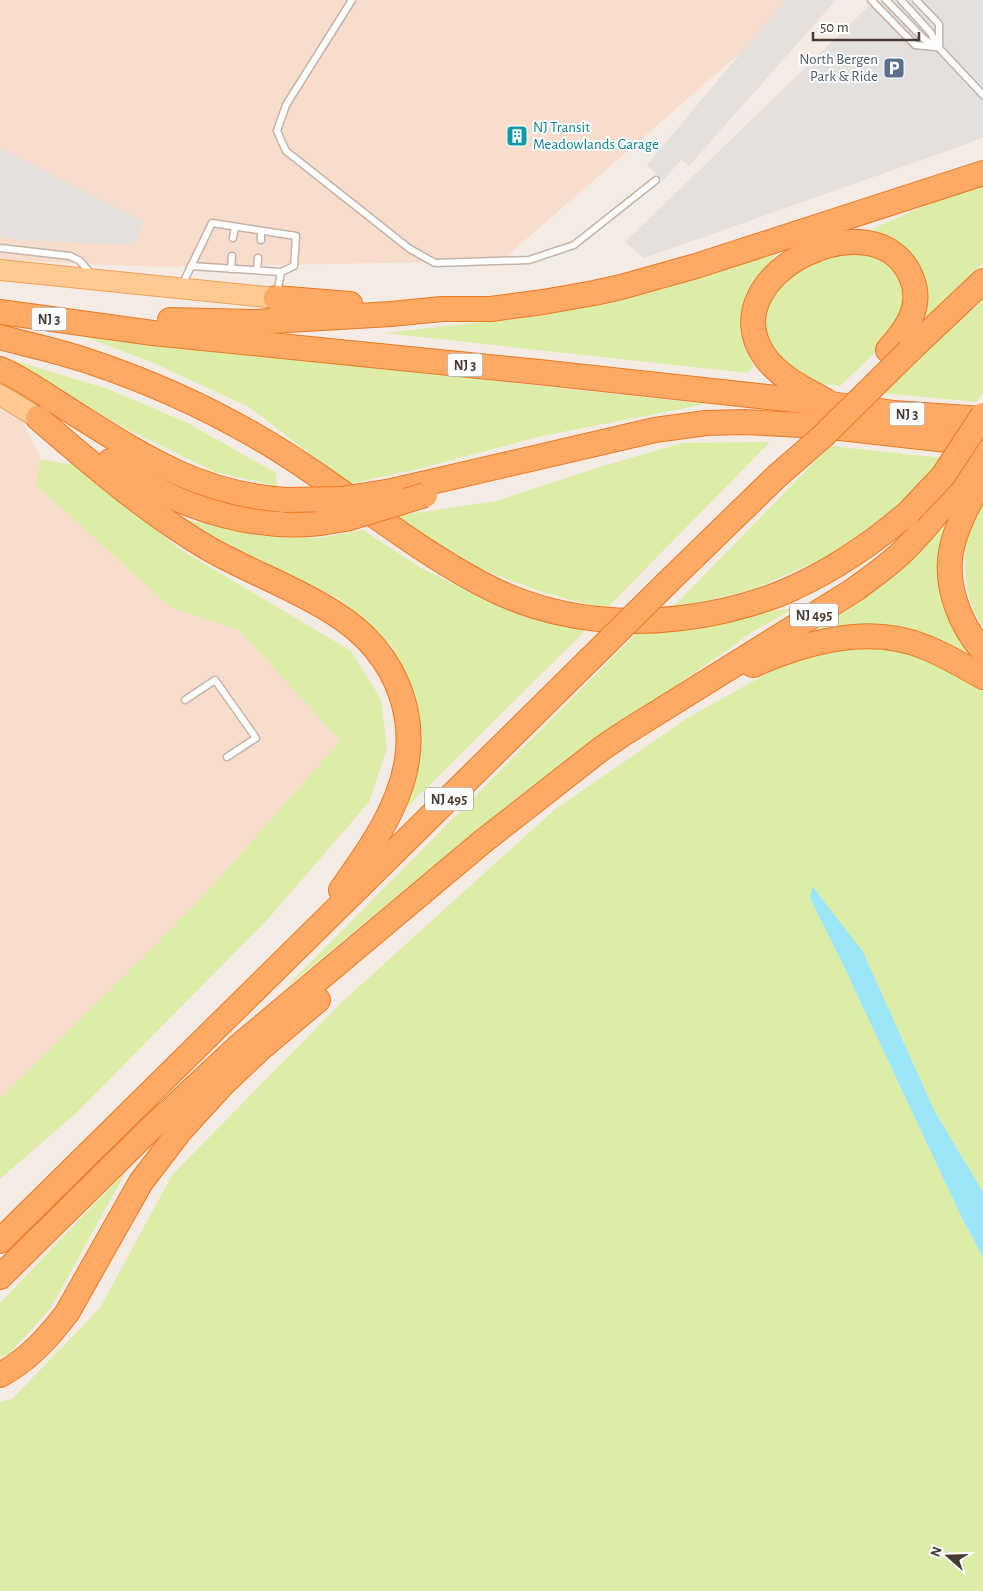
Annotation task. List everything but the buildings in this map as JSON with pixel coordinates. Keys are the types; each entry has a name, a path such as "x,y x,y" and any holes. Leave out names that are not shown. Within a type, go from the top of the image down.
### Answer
{"highway":[{"path":"98,325 134,318 254,322 442,309 491,309 543,302 621,287 696,266 983,173"},
{"path":"832,404 776,369 764,355 756,339 753,322 756,306 764,289 778,272 792,260 813,250 834,244 869,244 893,254 906,266 913,282 916,300 898,350"},
{"name":"NJ 495","path":"55,1186 670,580 777,476 823,436 898,350 983,281"},
{"path":"276,298 353,304 391,314"},
{"name":"NJ 3","path":"0,312 153,333 539,372 832,404 894,413 983,419"},
{"path":"0,338 87,360 194,403 276,448 429,552 465,575 498,592 546,610 579,617 622,622 668,620 712,613 755,602 794,588 832,568 864,548 909,512 943,476 983,415"},
{"name":"NJ 3","path":"0,368 32,386 136,452 170,470 206,485 231,492 285,500 341,498 392,490 655,430 706,423 744,422 822,426 980,444"},
{"path":"38,418 78,452 183,532 224,557 317,603 349,623 382,656 397,682 404,703 408,726 407,754 398,794 392,810 368,850 308,938"},
{"name":"NJ 3","path":"38,418 150,485 188,504 240,519 291,524 320,523 346,519 426,495 515,463"},
{"name":"NJ 495","path":"561,781 600,749 860,586 899,555 936,515 959,485 980,444"},
{"path":"983,478 956,535 951,553 950,570 952,588 963,622 983,651"},
{"path":"679,699 770,658 814,643 853,637 881,637 907,641 939,653 983,677"},
{"path":"0,1277 140,1139 238,1046 481,843 561,781"},
{"path":"0,1375 28,1357 58,1325 80,1293 121,1215 141,1182 180,1131 224,1083 261,1048 489,853 561,781"},
{"path":"0,1221 55,1186"},
{"path":"0,1241 55,1186"}],"main road":[{"path":"0,270 276,298"},
{"name":"NJ 3","path":"0,395 38,418"}],"lane":[{"path":"352,0 286,105 277,131 286,151 410,249 435,263 529,260 574,244 656,180"},
{"path":"871,0 915,45 939,48"},
{"path":"886,0 924,39 939,48"},
{"path":"901,0 931,33 939,48 983,95"},
{"path":"916,0 939,24 939,48"},
{"path":"180,289 191,266 212,223 296,236 294,266 281,272 191,266"},
{"path":"233,238 234,226"},
{"path":"260,240 261,230"},
{"path":"0,248 70,256 80,261 96,280"},
{"path":"230,269 232,256"},
{"path":"257,270 258,258"},
{"path":"276,298 281,272"},
{"path":"185,700 215,680 256,738 226,757"}],"shaded area":[{"path":"0,0 801,0 501,261 159,267 0,260"},
{"path":"785,0 836,0 689,166 681,160 663,181 647,165"},
{"name":"North Bergen Park & Ride","path":"875,0 983,0 983,137 644,258 625,242"},
{"path":"0,148 144,221 132,244 118,245 8,239 0,236"},
{"path":"0,410 22,421 41,459 36,485 170,607 239,630 340,741 214,884 0,1098"}],"green space":[{"path":"983,183 983,263 911,335 918,321 896,244 872,229 956,192"},
{"path":"778,251 744,305 744,333 753,367 748,373 384,333 547,315"},
{"path":"852,251 886,260 902,282 904,300 900,317 889,339 840,386 816,383 798,374 775,355 767,337 766,320 768,306 781,284 805,264"},
{"path":"983,300 983,392 977,402 882,393"},
{"path":"80,335 706,404 542,436 422,468 349,484 249,407 151,362"},
{"path":"12,360 108,389 186,422 276,473 277,486 215,472 119,425"},
{"path":"770,442 606,609 545,593 465,563 389,517 496,501 681,443"},
{"path":"830,446 942,458 917,488 888,513 829,556 751,590 671,609"},
{"path":"41,459 79,466 181,550 351,651 381,699 387,748 369,802 268,919 76,1113 0,1179 0,1098 214,884 340,741 239,630 170,607 36,485"},
{"path":"962,497 947,539 983,662 983,668 818,634 817,629 882,582"},
{"path":"983,502 983,627 968,592 965,564 971,526"},
{"path":"179,518 261,536 319,538 363,530 421,568 498,606 587,629 399,815 417,767 418,705 392,646 340,599 281,572"},
{"path":"794,608 754,631 519,796 282,991 640,630"},
{"path":"856,647 915,652 983,684 983,1192 935,1112 863,952 812,887 810,898 962,1218 983,1257 983,1591 0,1591 0,1402 12,1399 100,1308 172,1175 342,1002 554,810 689,717 791,660"},
{"path":"127,1170 50,1309 9,1354 0,1357 0,1303"}],"water":[{"path":"812,886 863,952 935,1112 983,1192 983,1257 962,1218 810,898"}],"place":[{"name":"North Bergen Park & Ride","path":"894,68"},
{"name":"NJ Transit Meadowlands Garage","path":"517,136"}]}
